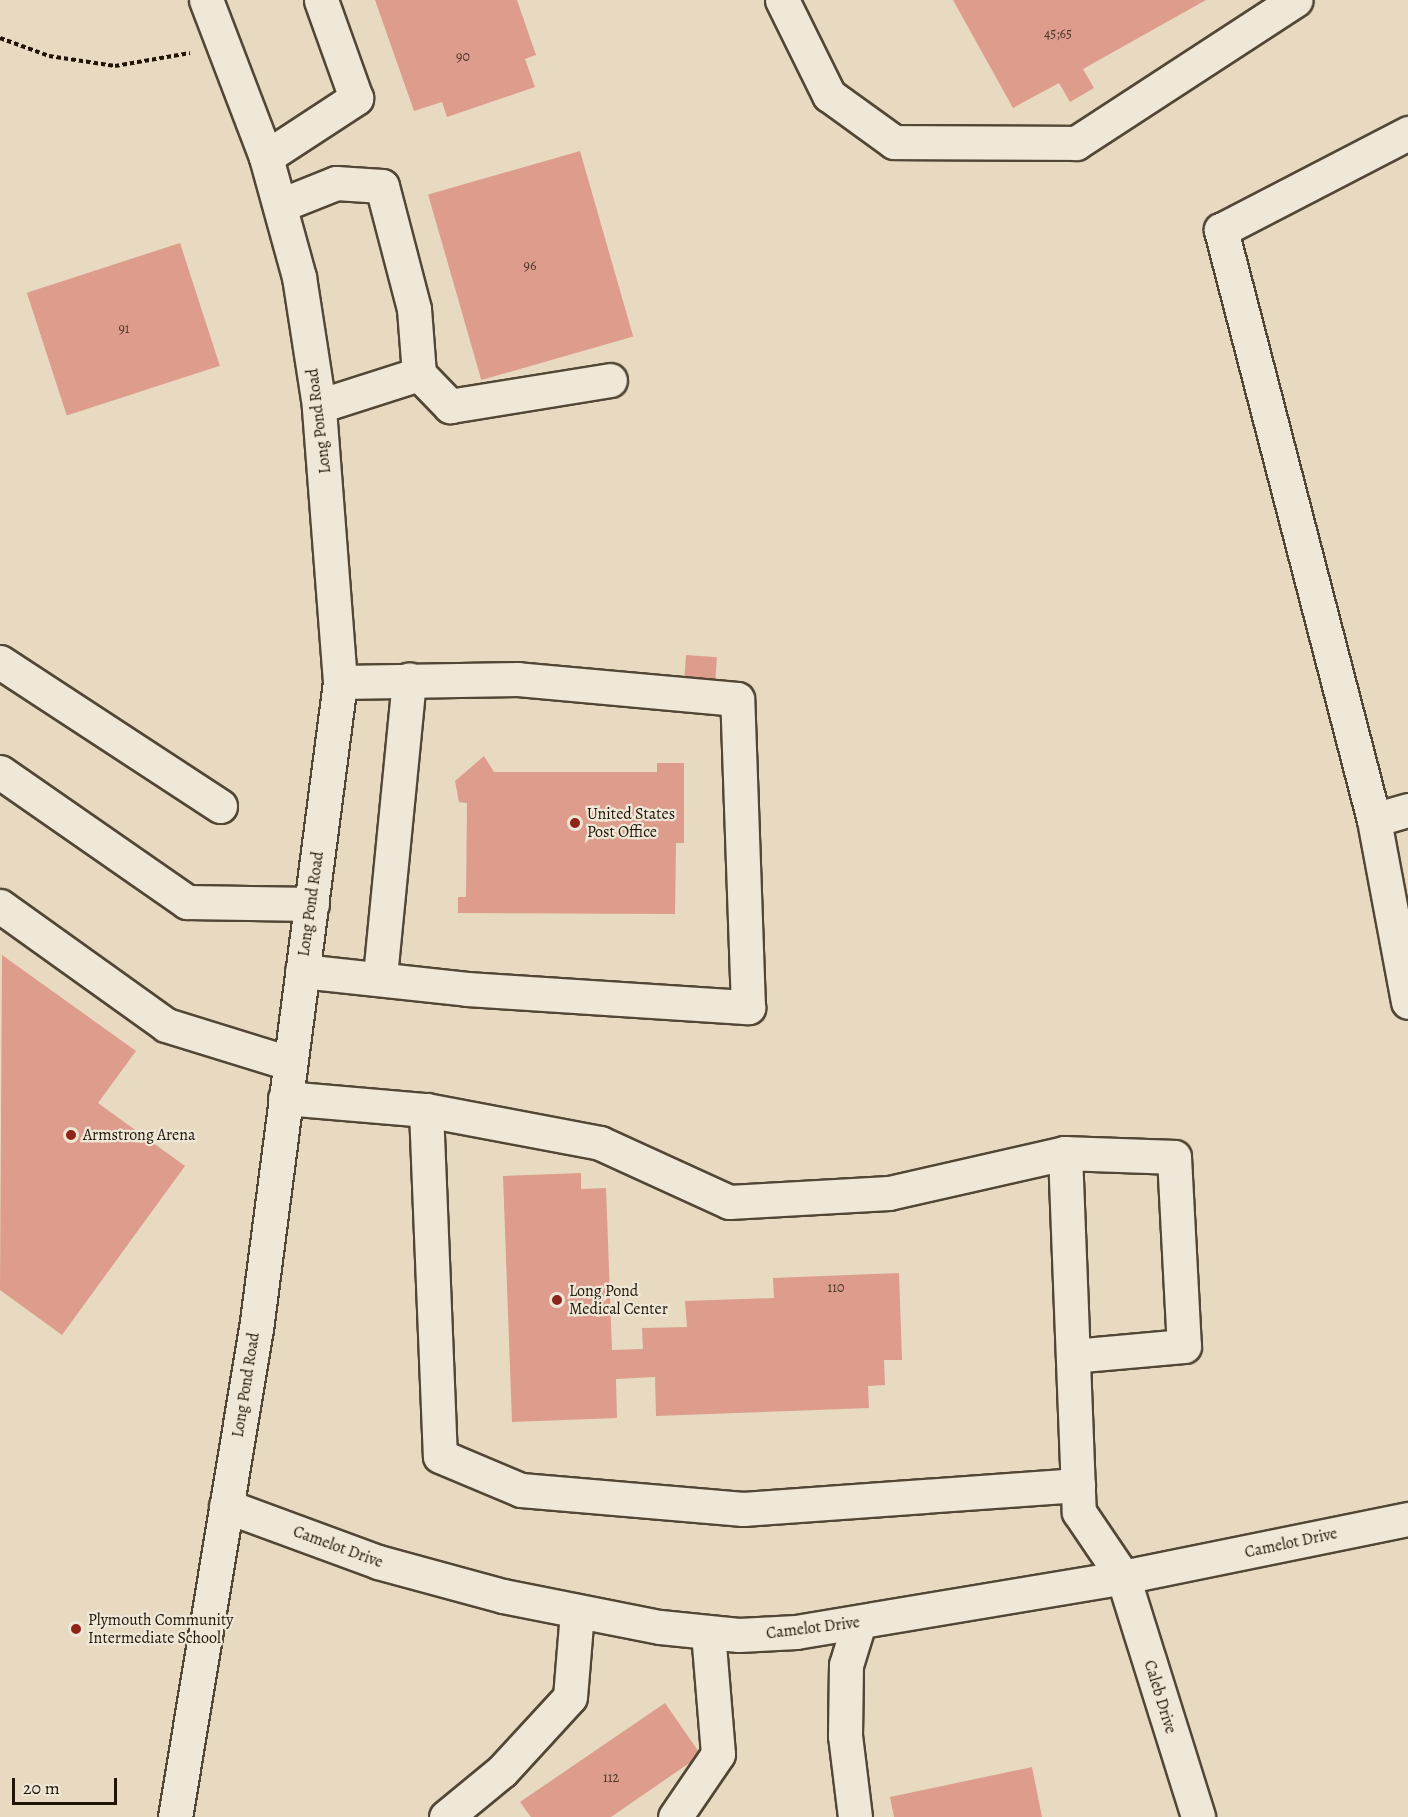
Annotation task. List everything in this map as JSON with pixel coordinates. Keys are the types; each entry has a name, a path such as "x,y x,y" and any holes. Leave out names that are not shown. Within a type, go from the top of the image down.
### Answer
{"street":[{"name":"Long Pond Road","path":"175,1817 226,1506 312,904 340,682 319,406 299,277 266,157 206,0"},
{"path":"266,157 356,98 321,0"},
{"path":"782,0 829,95 894,142 1076,143 1296,0"},
{"path":"1408,132 1221,230 1374,820 1408,1002"},
{"path":"281,205 336,183 382,186 414,309 419,374 450,406 610,380"},
{"path":"319,406 419,374"},
{"path":"0,662 220,806"},
{"path":"380,976 409,679"},
{"path":"302,971 380,976 467,989 748,1006 736,699 518,680 409,679 340,682"},
{"path":"0,772 187,902 312,904"},
{"path":"1374,820 1408,810"},
{"path":"0,906 166,1025 290,1063"},
{"path":"285,1098 426,1110 600,1143 729,1202 889,1193 1065,1153 1174,1156 1184,1346 1073,1356"},
{"path":"426,1110 440,1456 521,1490 742,1509 1078,1485"},
{"name":"Caleb Drive","path":"1065,1153 1079,1512 1123,1577 1198,1817"},
{"name":"Camelot Drive","path":"226,1506 378,1562 577,1611 708,1633 764,1635 859,1623 1123,1577 1408,1519"},
{"path":"446,1817 502,1771 570,1697 577,1611"},
{"path":"855,1817 845,1736 846,1665 859,1623"},
{"path":"675,1817 718,1754 708,1633"}],"path":[{"path":"0,38 49,56 115,66 180,56 222,43"}],"building":[{"path":"375,0 517,0 536,55 525,59 535,87 447,117 442,102 414,111"},
{"path":"953,0 1206,0 1083,69 1094,88 1070,102 1059,83 1013,108"},
{"path":"580,151 633,337 481,380 428,195"},
{"path":"180,243 220,366 67,415 27,293"},
{"path":"686,655 717,657 715,683 684,681"},
{"name":"United States Post Office","path":"484,756 494,772 657,772 657,763 684,763 684,843 676,843 675,914 458,913 458,897 466,897 467,803 459,802 455,781"},
{"name":"Armstrong Arena","path":"2,955 136,1051 98,1103 185,1166 62,1335 0,1290"},
{"path":"581,1173 581,1189 606,1188 612,1350 643,1349 642,1328 687,1327 685,1301 774,1298 773,1278 899,1273 902,1360 884,1360 885,1385 868,1386 869,1408 656,1416 655,1377 616,1379 617,1418 512,1422 503,1176"},
{"path":"665,1703 701,1755 611,1817 531,1817 520,1802"},
{"path":"1032,1767 1042,1817 894,1817 890,1797"}],"place":[{"name":"United States Post Office","path":"575,823"},
{"name":"Armstrong Arena","path":"71,1135"},
{"name":"Long Pond Medical Center","path":"557,1300"},
{"name":"Plymouth Community Intermediate School","path":"76,1629"}]}
